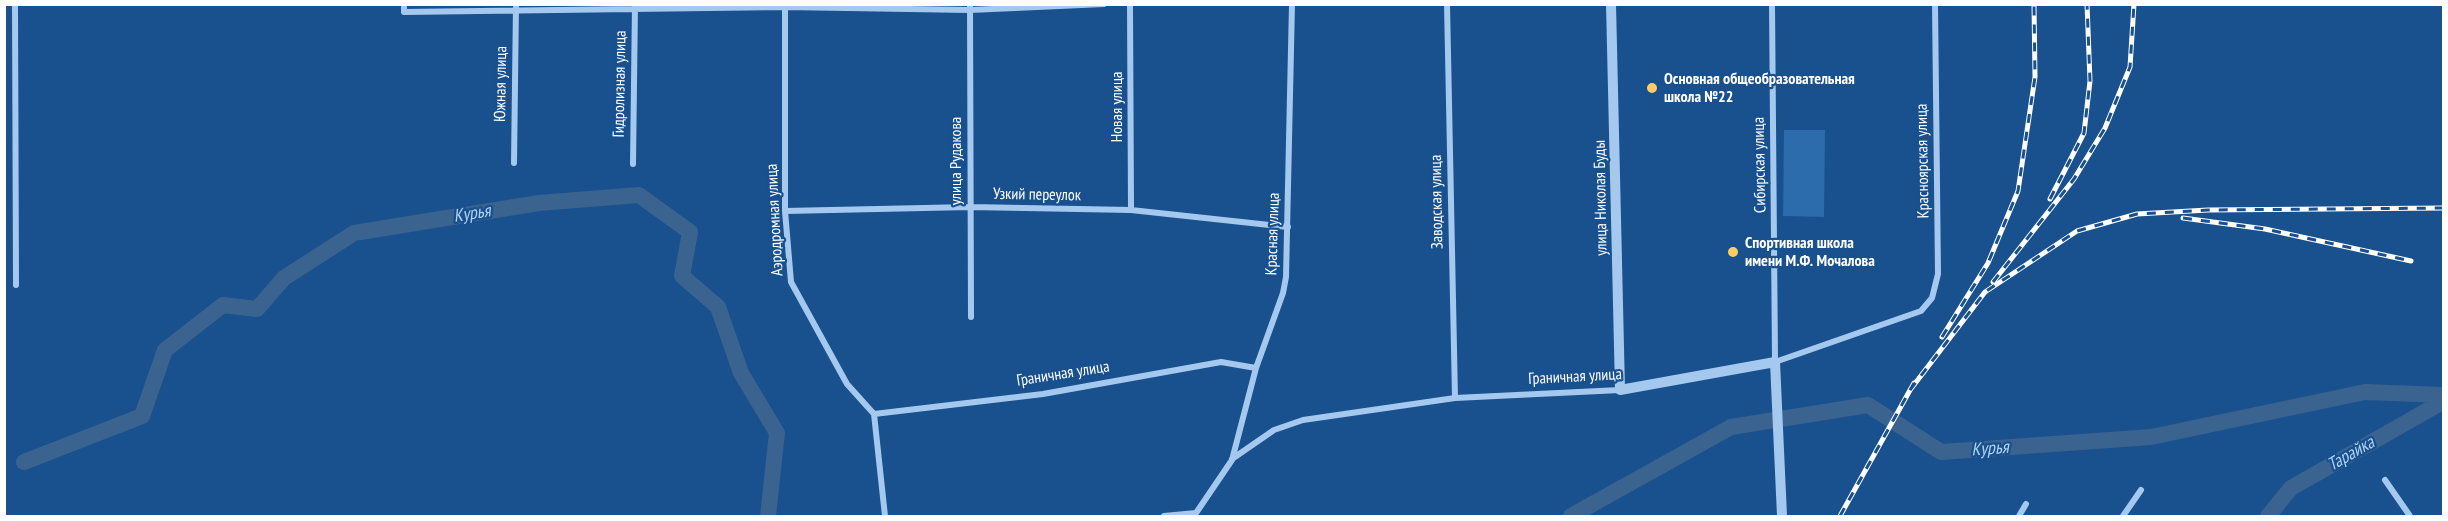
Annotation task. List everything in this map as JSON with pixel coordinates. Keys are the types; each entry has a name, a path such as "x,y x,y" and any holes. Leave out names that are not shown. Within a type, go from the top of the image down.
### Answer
{"street":[{"path":"15,4 16,285"},
{"path":"404,8 970,7 1104,4"},
{"name":"Новая улица","path":"1130,4 1131,210"},
{"name":"Красная улица","path":"1195,514 1232,460 1256,368 1283,292 1286,277 1292,4"},
{"name":"Заводская улица","path":"1446,4 1455,398"},
{"name":"улица Николая Буды","path":"1611,4 1620,390"},
{"name":"Сибирская улица","path":"1772,4 1775,362"},
{"name":"Красноярская улица","path":"1921,311 1932,298 1938,274 1935,4"},
{"name":"Аэродромная улица","path":"785,6 785,212 791,282 847,384 874,414"},
{"name":"Южная улица","path":"514,163 516,7"},
{"name":"Гидролизная улица","path":"633,164 635,7"},
{"name":"улица Рудакова","path":"970,7 971,317"},
{"name":"Узкий переулок","path":"785,212 970,207 1131,210 1288,227"},
{"name":"Граничная улица","path":"1232,460 1274,430 1288,424 1455,398 1620,390 1775,362 1921,311"},
{"name":"Граничная улица","path":"874,414 1043,394 1221,362 1256,368"},
{"path":"1775,362 1782,516"},
{"path":"874,414 885,516"},
{"path":"2385,480 2410,516"},
{"path":"2122,516 2141,490"},
{"path":"2019,516 2026,504"},
{"path":"1164,516 1195,514"}],"shaded area":[{"path":"1784,130 1825,130 1824,217 1783,216"}],"waterway":[{"name":"Курья","path":"24,462 142,416 165,350 223,305 257,309 284,278 354,233 539,203 639,195 690,232 682,276 718,307 741,373 777,433 768,516"},
{"name":"Курья","path":"1571,516 1731,427 1868,405 1941,452 2151,437 2365,392 2444,395"},
{"name":"Тарайка","path":"2268,516 2291,488 2444,401"}],"railway":[{"path":"1942,337 1988,263 2018,191 2035,77 2034,4"},
{"path":"2050,199 2084,133 2090,81 2087,4"},
{"path":"1993,282 2074,179 2105,128 2130,67 2134,4"},
{"path":"1910,390 1985,292 2077,231 2137,214 2208,210 2444,208"},
{"path":"2183,218 2265,229 2411,261"},
{"path":"1840,516 1914,383"}],"place":[{"name":"Основная общеобразовательная школа №22","path":"1652,88"},
{"name":"Спортивная школа имени М.Ф. Мочалова","path":"1733,252"}]}
